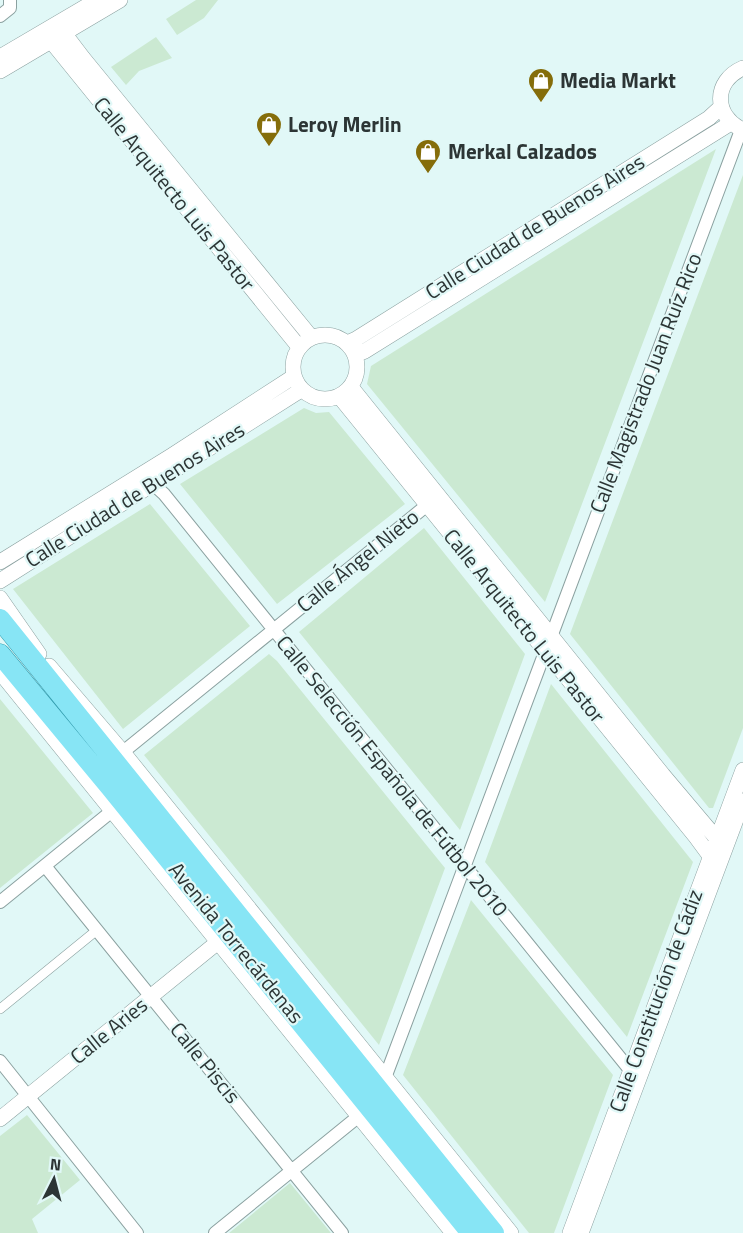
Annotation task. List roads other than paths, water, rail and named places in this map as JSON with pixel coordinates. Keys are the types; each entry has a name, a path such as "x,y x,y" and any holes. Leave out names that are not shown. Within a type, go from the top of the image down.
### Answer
{"main road":[{"name":"Avenida Torrecárdenas","path":"0,619 114,751 494,1233"},
{"name":"Avenida Torrecárdenas","path":"0,654 471,1233"}],"street":[{"path":"0,16 10,8 10,0"},
{"path":"0,57 97,0"},
{"path":"0,71 120,0"},
{"name":"Calle Arquitecto Luis Pastor","path":"58,37 305,342"},
{"path":"738,128 721,107 720,96 728,78 743,68"},
{"name":"Calle Ciudad de Buenos Aires","path":"351,349 362,336 689,130 721,107"},
{"name":"Calle Ciudad de Buenos Aires","path":"351,349 365,351 738,128"},
{"name":"Calle Magistrado Juan Ruíz Rico","path":"551,637 738,128"},
{"path":"330,335 351,349 357,366 356,377 345,392 330,399 319,399 301,390 293,376 292,366 294,356 305,342 330,335"},
{"name":"Calle Ciudad de Buenos Aires","path":"0,562 171,456 293,376"},
{"name":"Calle Ciudad de Buenos Aires","path":"0,581 301,390"},
{"name":"Calle Arquitecto Luis Pastor","path":"345,392 717,839"},
{"name":"Calle Arquitecto Luis Pastor","path":"345,392 426,506 710,856"},
{"name":"Calle Selección Española de Fútbol 2010","path":"153,484 164,494 630,1070"},
{"name":"Calle Ángel Nieto","path":"114,751 273,629 426,506"},
{"name":"Avenida Torrecárdenas","path":"0,598 41,657 114,751 511,1233"},
{"path":"385,1078 545,652"},
{"name":"Avenida Torrecárdenas","path":"0,672 453,1233"},
{"name":"Calle Constitución de Cádiz","path":"570,1233 743,770"},
{"name":"Calle Constitución de Cádiz","path":"581,1233 743,801"},
{"path":"0,902 112,811"},
{"name":"Calle Piscis","path":"45,866 342,1233"},
{"path":"0,1009 98,930"},
{"name":"Calle Aries","path":"0,1119 218,942"},
{"path":"0,1061 137,1233"},
{"path":"215,1233 359,1116"}],"place":[{"name":"Media Markt","path":"541,104"},
{"name":"Leroy Merlin","path":"269,148"},
{"name":"Merkal Calzados","path":"428,175"}]}
